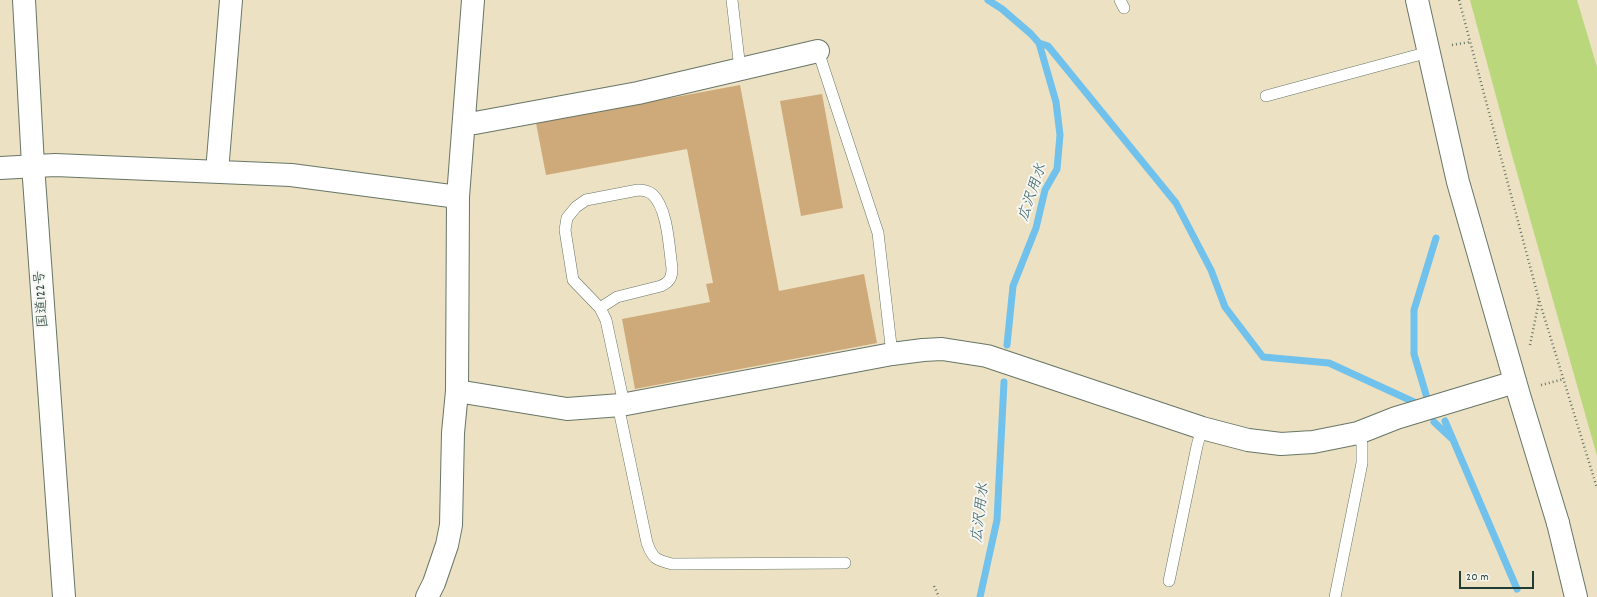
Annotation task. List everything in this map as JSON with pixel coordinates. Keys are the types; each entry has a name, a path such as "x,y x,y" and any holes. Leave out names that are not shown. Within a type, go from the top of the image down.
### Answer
{"main road":[{"name":"国道122号","path":"24,0 33,165 64,597"},
{"path":"217,172 230,0"},
{"path":"426,597 434,583 447,545 451,525 453,433 457,391 458,197 473,0"},
{"path":"1417,0 1458,182 1515,382 1558,523 1576,597"},
{"path":"464,123 475,123 638,93 818,51"},
{"path":"0,168 55,165 291,175 458,197"},
{"path":"457,391 568,409 621,405 892,354 923,350 942,350 987,356 1202,428 1248,440 1281,444 1313,442 1358,433 1396,418 1515,382"}],"lane":[{"path":"732,0 740,69"},
{"path":"818,51 878,233 892,354"},
{"path":"1266,96 1429,52"},
{"path":"600,308 617,297 661,286 667,283 672,276 664,215 656,199 646,191 638,190 586,200 576,207 567,218 565,230 573,280 600,308 606,320 647,543 652,555 658,561 672,564 845,563"},
{"path":"1169,581 1202,428"},
{"path":"1335,597 1362,464 1362,444 1358,433"}],"path":[{"path":"1459,0 1537,292 1597,488"},
{"path":"1459,43 1470,42"},
{"path":"1539,385 1564,379"},
{"path":"934,586 939,597"}],"green space":[{"path":"1470,0 1577,0 1597,67 1597,456 1510,148"}],"building":[{"path":"740,85 779,291 864,274 877,343 635,389 622,319 710,302 706,284 713,283 687,149 546,175 536,123"},
{"path":"822,94 843,208 801,216 780,101"}],"waterway":[{"name":"広沢用水","path":"988,0 1002,9 1031,34 1039,43 1056,102 1060,135 1057,169 1045,190 1036,228 1013,286 1007,345"},
{"path":"1039,43 1048,46 1176,203 1211,270 1225,307 1263,357 1329,363 1414,402"},
{"path":"1427,398 1414,354 1414,310 1436,238"},
{"name":"広沢用水","path":"980,597 997,520 1004,382"},
{"path":"1445,421 1517,589"},
{"path":"1434,422 1451,438"}]}
